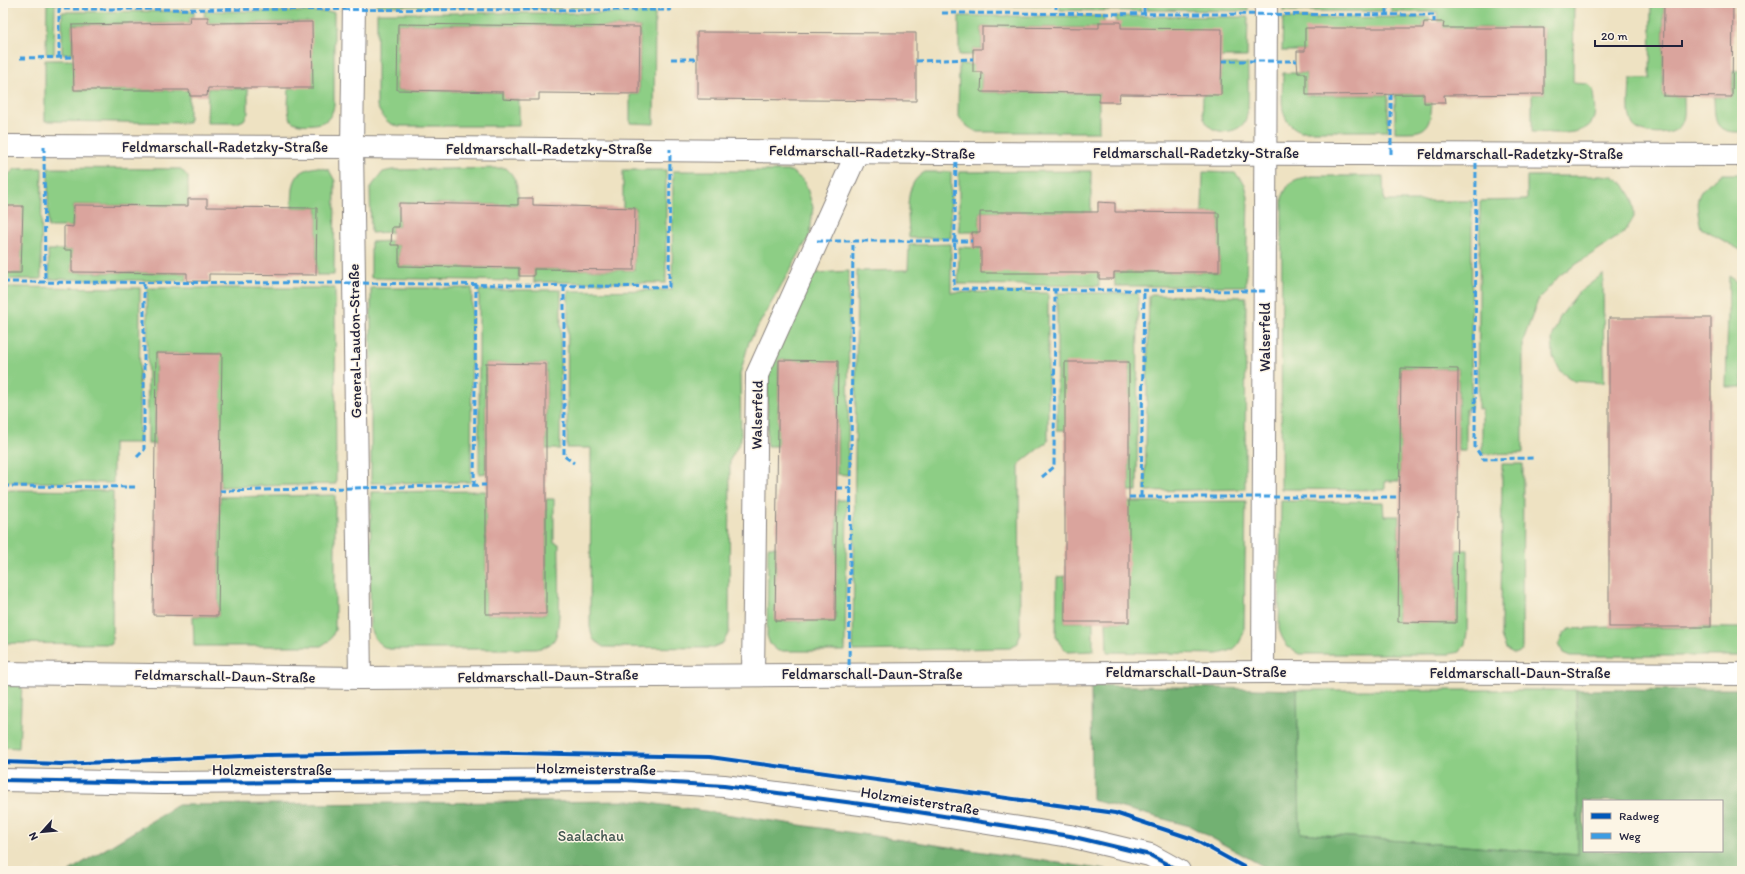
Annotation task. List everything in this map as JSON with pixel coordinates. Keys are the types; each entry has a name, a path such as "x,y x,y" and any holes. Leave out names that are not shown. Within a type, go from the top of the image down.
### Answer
{"street":[{"name":"General-Laudon-Straße","path":"354,3 352,147 360,678"},
{"name":"Walserfeld","path":"1263,672 1266,3"},
{"name":"Feldmarschall-Radetzky-Straße","path":"3,146 352,147 857,153 1742,155"},
{"name":"Walserfeld","path":"752,674 757,375 857,153"},
{"name":"Feldmarschall-Daun-Straße","path":"3,673 360,678 752,674 1263,672 1742,674"},
{"name":"Holzmeisterstraße","path":"3,780 162,783 623,780 724,786 899,809 1070,836 1150,855 1180,871"}],"green space":[{"path":"47,3 143,3 143,5 55,4 54,54 46,54"},
{"path":"150,3 233,3 233,5 150,5"},
{"path":"242,3 335,3 335,6 242,6"},
{"path":"377,3 474,3 474,7 377,6"},
{"path":"482,3 561,3 561,9 482,7"},
{"path":"569,3 655,3 655,5 569,8"},
{"path":"959,3 1052,3 1052,6 959,6"},
{"path":"1060,3 1141,3 1141,11 1060,10"},
{"path":"1147,3 1248,3 1248,11 1147,10"},
{"path":"1283,3 1383,3 1383,11 1283,11"},
{"path":"1391,3 1574,3 1573,83 1588,84 1593,89 1595,114 1591,124 1584,129 1567,133 1532,132 1532,94 1544,94 1544,28 1443,28 1443,22 1438,22 1437,12 1391,12"},
{"path":"1651,3 1664,3 1663,96 1684,96 1684,112 1680,126 1671,132 1656,134 1637,129 1631,120 1629,109 1630,79 1650,79"},
{"path":"194,11 194,17 190,17 189,23 72,25 73,54 62,54 62,12"},
{"path":"205,11 334,12 334,106 332,113 327,120 320,123 298,124 289,117 289,88 313,87 311,22 208,23 208,17 204,17"},
{"path":"377,13 655,13 654,124 630,123 630,94 639,94 640,27 398,24 397,90 503,92 504,99 519,100 519,126 393,125 385,119 377,106"},
{"path":"959,16 1104,16 1104,22 1099,28 982,27 982,49 973,49 973,55 959,55"},
{"path":"1116,16 1248,17 1247,57 1221,57 1121,28 1116,22"},
{"path":"1430,17 1429,22 1424,22 1423,28 1305,51 1282,51 1283,18"},
{"path":"45,60 74,60 74,90 189,90 189,123 45,121"},
{"path":"959,64 973,65 982,72 981,92 1099,93 1099,132 977,132 963,123 958,114"},
{"path":"1221,64 1248,64 1248,103 1246,118 1240,127 1225,132 1209,126 1203,115 1203,95 1221,94"},
{"path":"1733,71 1742,71 1742,132 1733,132 1721,128 1716,119 1715,113 1714,97 1732,97"},
{"path":"1283,73 1306,73 1306,95 1388,95 1388,131 1301,131 1293,127 1284,115 1282,99"},
{"path":"208,88 248,89 248,113 244,120 237,123 207,123"},
{"path":"1395,94 1424,94 1424,103 1432,103 1427,126 1418,131 1395,132"},
{"path":"317,167 329,170 335,181 334,275 316,275 317,208 292,208 293,186 295,180 302,172"},
{"path":"42,168 41,279 3,279 3,273 21,273 22,207 4,206 6,177 15,169"},
{"path":"48,168 181,169 188,177 188,206 74,205 73,227 48,227"},
{"path":"506,168 513,176 515,181 518,205 399,203 399,227 392,227 392,232 371,233 370,188 383,172 392,170"},
{"path":"623,170 666,170 666,283 534,282 534,269 634,270 635,208 623,208"},
{"path":"673,171 791,171 805,182 813,207 810,235 749,342 740,374 741,440 730,460 729,632 723,643 711,648 603,647 593,639 590,627 591,448 567,448 568,291 672,290"},
{"path":"1091,171 1091,212 980,212 980,232 959,232 959,172"},
{"path":"925,172 951,172 951,238 909,238 908,201 910,192 918,177"},
{"path":"1203,172 1235,173 1245,184 1248,197 1246,286 1115,286 1114,272 1219,272 1219,213 1202,213"},
{"path":"1722,174 1742,174 1742,251 1701,228 1697,202 1699,196 1706,186"},
{"path":"1311,176 1383,176 1384,201 1472,201 1471,408 1466,409 1466,451 1458,451 1458,369 1401,368 1400,481 1385,481 1385,490 1281,489 1282,198 1292,182 1300,178"},
{"path":"1527,176 1613,176 1624,184 1633,199 1634,217 1625,232 1560,275 1538,300 1523,341 1523,453 1482,454 1482,408 1478,409 1480,201 1527,200"},
{"path":"392,241 392,245 399,245 399,266 519,268 519,281 371,278 371,242"},
{"path":"951,244 951,292 1048,293 1048,441 1019,464 1020,632 1018,643 1010,648 853,651 857,271 908,270 909,245"},
{"path":"959,247 981,248 1099,273 1099,286 958,284"},
{"path":"48,250 72,250 72,272 187,273 187,281 49,279"},
{"path":"849,271 848,475 837,474 838,362 779,360 778,446 767,446 768,368 812,276 817,273"},
{"path":"1603,274 1604,383 1574,381 1561,372 1553,357 1552,338 1560,317 1577,294"},
{"path":"1729,276 1742,285 1742,387 1726,387"},
{"path":"3,287 140,288 139,443 113,443 113,483 3,482"},
{"path":"147,288 335,288 336,484 220,487 221,354 156,353 155,444 148,444"},
{"path":"371,288 472,288 471,482 371,483"},
{"path":"479,290 561,290 560,449 546,449 546,364 486,363 486,473 479,474"},
{"path":"1057,293 1138,293 1137,491 1129,491 1129,362 1065,363 1066,430 1057,430"},
{"path":"1149,295 1246,297 1245,489 1145,491"},
{"path":"1502,464 1523,464 1522,651 1515,654 1506,649 1501,637"},
{"path":"3,490 113,491 112,644 3,643"},
{"path":"486,491 486,614 546,614 546,499 554,499 554,542 559,544 560,594 557,633 554,640 548,645 535,649 389,649 382,646 375,638 370,628 371,492"},
{"path":"335,495 335,630 330,640 321,646 194,646 193,616 218,616 220,497"},
{"path":"837,500 847,500 845,651 778,651 770,644 767,636 768,547 776,547 776,621 835,621"},
{"path":"1246,501 1244,631 1238,645 1229,651 1218,654 1107,652 1106,622 1129,622 1128,502"},
{"path":"1281,501 1383,502 1384,516 1399,516 1398,622 1456,623 1457,550 1468,550 1467,633 1465,644 1460,652 1449,654 1299,654 1286,644 1279,629"},
{"path":"1065,576 1065,622 1093,622 1093,651 1068,652 1060,644 1056,636 1057,577"},
{"path":"1609,627 1742,628 1742,656 1570,656 1563,653 1559,644 1563,634 1570,629"},
{"path":"3,683 22,683 19,748 3,747"},
{"path":"1091,685 1297,690 1300,833 1578,855 1576,690 1742,689 1742,871 1272,871 1190,826 1092,800"},
{"path":"1297,690 1576,690 1579,855 1300,833"},
{"name":"Saalachau","path":"636,801 1113,871 69,871 178,805"}],"building":[{"path":"1664,3 1733,3 1732,97 1663,96"},
{"path":"190,17 208,17 208,23 312,22 313,88 208,88 207,96 190,96 189,90 74,90 72,25 189,23"},
{"path":"1099,22 1121,22 1121,28 1222,29 1221,95 1120,94 1119,102 1099,102 1099,93 981,92 982,72 973,72 973,49 982,49 982,27 1099,28"},
{"path":"1424,22 1444,22 1443,28 1544,28 1544,94 1444,95 1445,103 1424,103 1424,94 1306,95 1306,73 1298,73 1297,61 1297,51 1305,51 1305,28 1423,28"},
{"path":"398,24 640,27 639,94 539,93 539,100 519,100 503,99 503,92 397,90"},
{"path":"697,32 916,33 916,101 697,99"},
{"path":"518,198 533,198 533,205 635,208 634,270 534,269 534,276 519,276 519,268 399,266 399,245 391,245 392,227 399,227 399,203 518,205"},
{"path":"188,199 207,199 207,207 317,208 316,275 209,274 209,281 187,281 187,273 72,272 72,250 64,250 64,226 73,227 74,205 188,206"},
{"path":"1098,202 1115,203 1115,212 1219,213 1219,272 1114,272 1114,279 1099,279 1099,273 981,273 981,248 972,248 972,232 980,232 980,212 1098,212"},
{"path":"3,206 23,206 21,273 3,273"},
{"path":"1609,318 1711,318 1711,627 1609,627"},
{"path":"156,353 222,354 218,616 153,615"},
{"path":"779,360 838,361 835,621 775,621"},
{"path":"1065,362 1129,362 1129,622 1065,622"},
{"path":"486,363 546,364 546,614 486,614"},
{"path":"1401,368 1458,369 1456,623 1398,622"}],"marked path":[{"path":"1056,3 1056,13"},
{"path":"1144,3 1144,13"},
{"path":"1387,3 1387,15"},
{"path":"59,58 59,9 671,10"},
{"path":"942,13 1434,15 1434,22"},
{"path":"20,58 73,57"},
{"path":"671,59 697,59"},
{"path":"916,61 973,59"},
{"path":"1222,61 1297,61"},
{"path":"1391,95 1391,154"},
{"path":"44,146 45,282"},
{"path":"3,282 354,283 669,287 670,149"},
{"path":"956,153 954,289 1266,291"},
{"path":"1476,154 1475,447 1483,459 1533,458"},
{"path":"817,241 972,241"},
{"path":"849,674 853,241"},
{"path":"137,457 144,450 144,282"},
{"path":"474,486 476,284"},
{"path":"564,286 564,456 574,463"},
{"path":"1042,477 1054,467 1055,290"},
{"path":"1141,497 1144,290"},
{"path":"220,491 486,485"},
{"path":"3,486 137,487"},
{"path":"837,488 850,488"},
{"path":"1129,497 1399,497"}],"cycle path":[{"path":"3,762 61,764 265,755 461,752 710,757 1115,813 1193,839 1251,871"},
{"path":"3,780 163,783 623,780 724,786 899,809 1070,836 1150,855 1179,871"}]}
